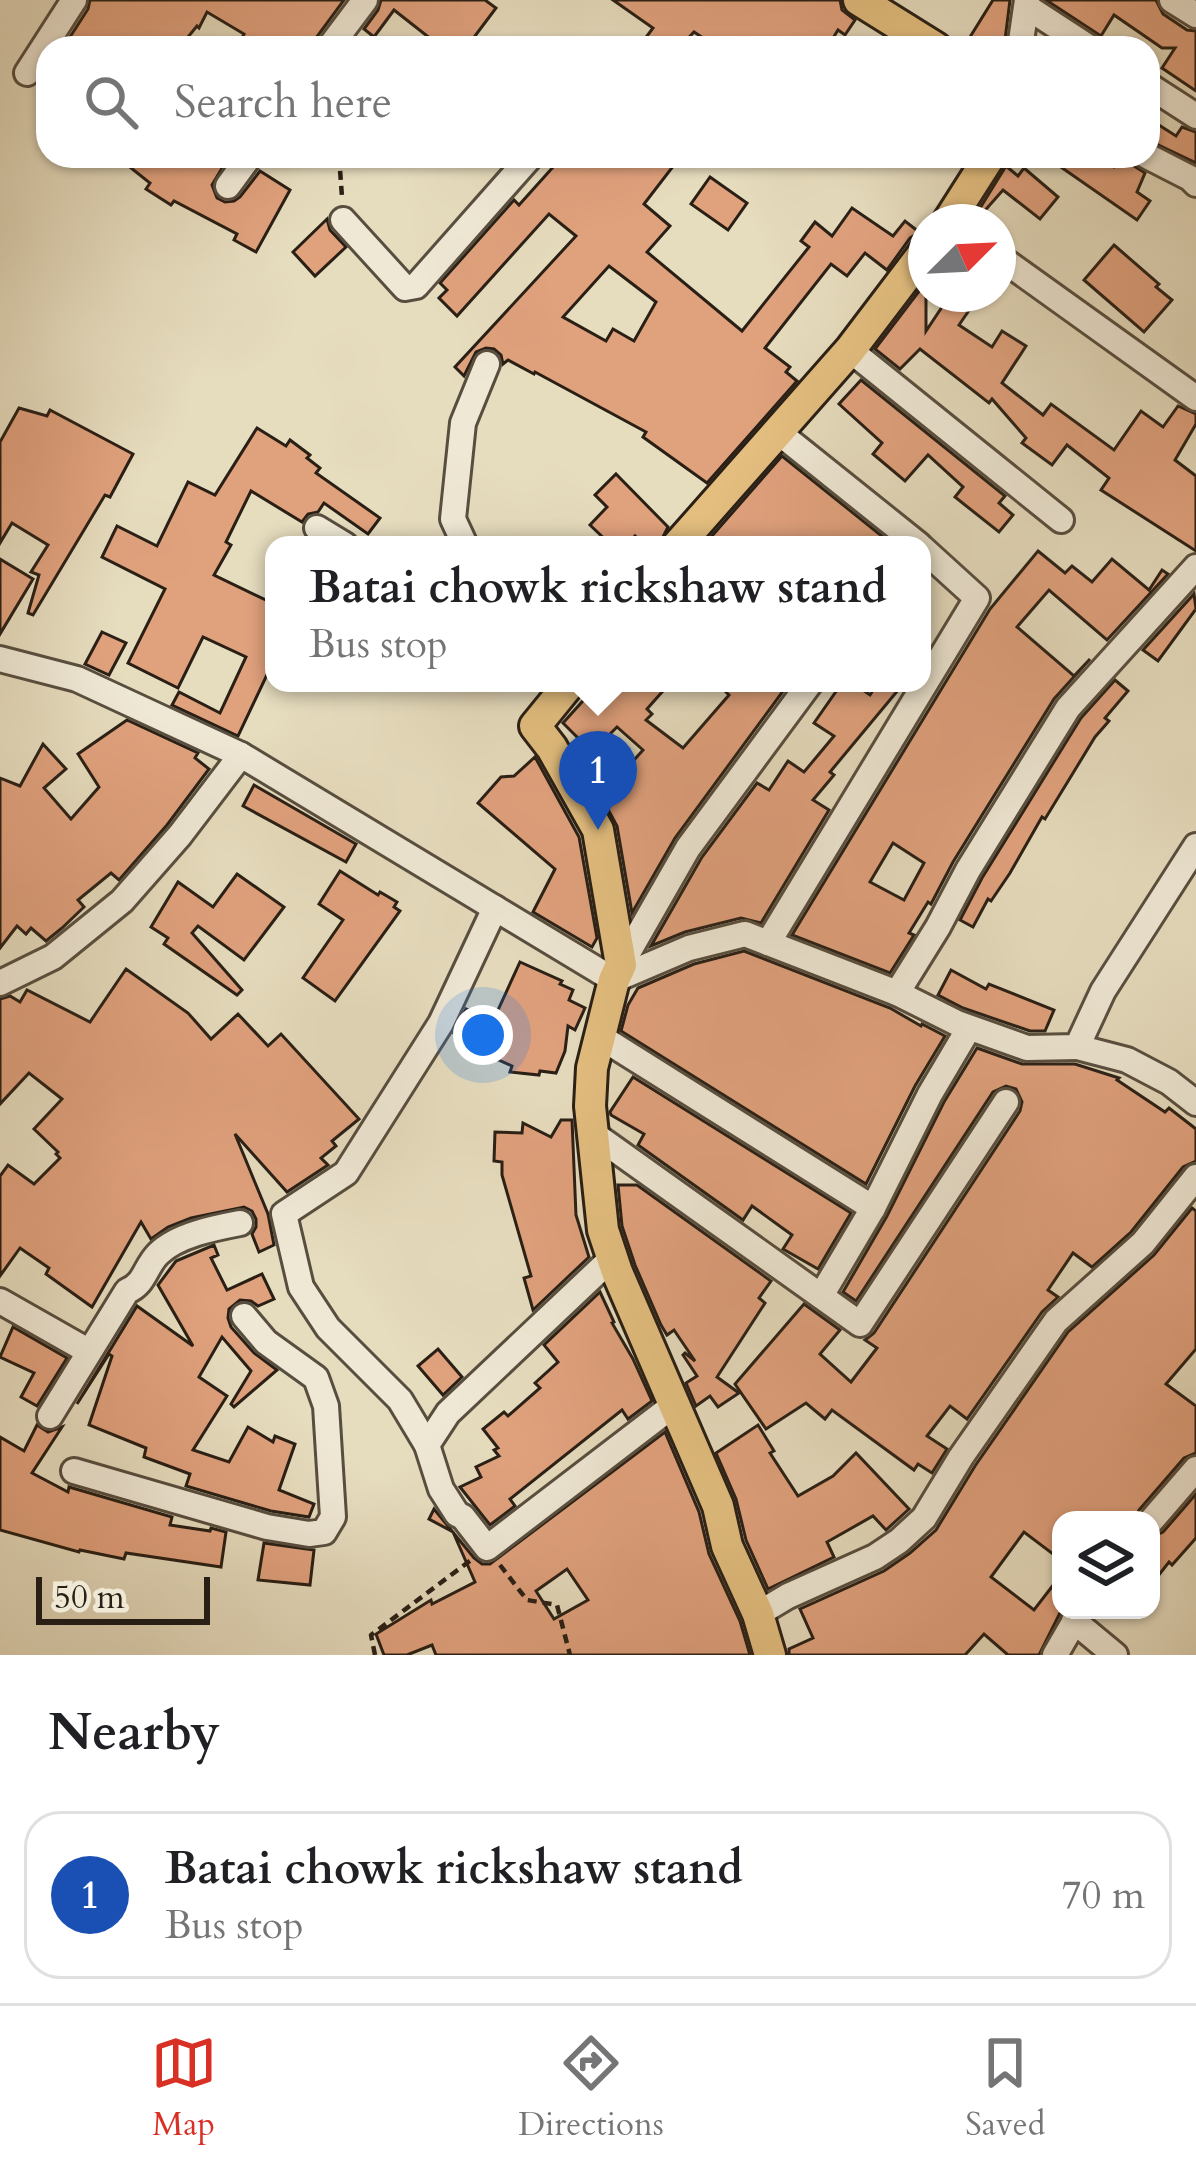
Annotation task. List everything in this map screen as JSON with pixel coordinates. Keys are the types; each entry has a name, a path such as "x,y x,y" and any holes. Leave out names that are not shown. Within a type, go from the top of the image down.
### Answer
{"main road":[{"path":"859,0 917,36"},
{"path":"960,204 983,168"},
{"path":"686,536 850,350 908,274"},
{"path":"556,692 535,725 598,830 617,973 592,1068 590,1106 603,1230 718,1507 727,1546 758,1614 770,1655"}],"street":[{"path":"51,36 74,0"},
{"path":"338,36 364,0"},
{"path":"1172,0 1196,15"},
{"path":"1022,36 1027,4 1073,36"},
{"path":"27,74 36,60"},
{"path":"1160,93 1196,116"},
{"path":"1160,163 1196,184"},
{"path":"228,186 241,168"},
{"path":"343,220 405,288 416,286 520,168"},
{"path":"1016,269 1196,398"},
{"path":"850,350 1061,520"},
{"path":"461,536 453,519 463,423 487,364"},
{"path":"778,432 907,536"},
{"path":"317,528 330,536"},
{"path":"931,557 977,598 931,674"},
{"path":"897,993 1068,708 1196,567"},
{"path":"0,659 77,679 241,755 495,908 617,973 745,934 1028,1048 1078,1047 1127,1060 1196,1103"},
{"path":"617,973 688,848 803,692"},
{"path":"768,943 920,692"},
{"path":"0,983 53,957 122,901 241,755"},
{"path":"1078,1047 1103,991 1196,846"},
{"path":"495,908 440,1023 346,1173 284,1214 301,1287 328,1328 400,1400 428,1445 441,1489 487,1548 676,1404"},
{"path":"821,1296 970,1028"},
{"path":"599,1036 873,1208"},
{"path":"595,1136 860,1324 1006,1102"},
{"path":"758,1614 875,1557 924,1518 1056,1322 1143,1243 1196,1177"},
{"path":"50,1416 127,1291 136,1288 159,1252 176,1241 240,1223"},
{"path":"428,1445 448,1413 612,1258"},
{"path":"2,1310 88,1352"},
{"path":"74,1471 267,1527 324,1532 333,1516 326,1406 316,1378 266,1342 244,1316"},
{"path":"1160,1511 1196,1469"},
{"path":"1055,1655 1076,1619"},
{"path":"1081,1619 1115,1655"}],"path":[{"path":"340,168 343,220"},
{"path":"375,1655 370,1635 487,1548 527,1600 557,1605 570,1655"}],"building":[{"path":"90,0 344,0 317,36 243,36 207,12 189,36 71,36"},
{"path":"381,0 485,0 496,8 475,36 427,36 394,10 373,36 364,29"},
{"path":"613,0 840,0 842,10 855,20 845,35 838,30 834,36 700,36 694,32 690,36 647,36 653,28"},
{"path":"993,0 1010,0 1006,36 971,36"},
{"path":"1046,0 1156,0 1163,14 1196,31 1196,91 1162,68 1175,48 1160,47 1160,36 1145,36 1114,15 1101,36"},
{"path":"1160,126 1176,136 1182,127 1196,132 1196,163 1160,146"},
{"path":"131,168 222,168 212,185 217,198 225,202 240,197 260,171 290,190 256,252 234,240 237,234 146,189 150,183"},
{"path":"552,168 672,168 644,204 670,226 647,252 742,331 809,247 801,241 815,222 832,236 852,208 893,236 905,221 908,223 908,241 887,270 865,253 847,276 831,264 765,348 790,367 786,372 797,381 707,483 643,437 646,432 535,372 508,360 503,364 494,349 476,352 464,376 455,367 576,236 549,214 457,316 439,298 447,290 440,283 514,200 519,205","holes":["609,266 656,302 634,341 613,329 606,341 563,317"]},
{"path":"1005,168 1018,176 1024,168 1058,197 1040,219 1003,190 991,204 983,204"},
{"path":"1062,168 1137,168 1145,173 1137,192 1150,201 1137,220"},
{"path":"710,177 747,203 728,230 691,204"},
{"path":"327,219 330,230 346,247 315,276 293,252"},
{"path":"1114,245 1172,300 1144,332 1084,280"},
{"path":"908,306 908,312 926,312 926,331 939,312 968,312 959,325 992,347 1002,331 1026,346 1002,383 1043,415 1051,404 1114,450 1141,411 1163,427 1178,406 1196,414 1196,424 1175,460 1196,476 1196,551 1101,490 1109,478 1067,445 1052,465 1022,443 1026,438 992,399 989,403 920,349 900,369 875,349"},
{"path":"861,380 1005,496 999,503 1013,515 999,532 955,497 963,487 928,455 905,481 873,454 882,443 839,404"},
{"path":"19,408 47,416 50,410 133,454 33,615 28,613 39,575 31,572 48,545 12,523 0,543 0,442"},
{"path":"257,428 286,446 290,440 310,455 307,458 320,468 316,473 380,518 368,534 324,503 302,522 251,491 214,575 265,600 265,679 238,736 172,705 179,692 220,713 246,657 203,637 178,688 128,663 165,589 102,557 117,526 157,546 188,482 215,495"},
{"path":"782,456 882,536 712,536"},
{"path":"616,474 668,527 664,536 602,536 590,525 607,507 595,495"},
{"path":"1038,551 1065,573 1072,566 1092,582 1112,559 1149,590 1162,570 1168,574 1107,640 1049,590 1017,627 1074,676 1090,659 1054,699 909,933 914,935 890,973 792,935 990,609","holes":["893,843 924,863 904,900 870,882"]},
{"path":"0,559 33,579 0,634"},
{"path":"1194,594 1196,609 1158,661 1143,650"},
{"path":"102,632 126,643 109,675 85,664"},
{"path":"1115,680 1128,691 1105,718 1109,721 973,927 960,920 1081,718"},
{"path":"591,692 662,692 647,709 652,714 646,720 683,748 729,695 726,692 782,692 675,838 632,913 617,826 577,752 583,746 617,779 643,750 617,727 592,752 563,723"},
{"path":"836,692 897,692 830,772 834,775 813,800 829,810 761,923 741,918 651,946 702,857 757,783 769,790 788,761 804,772 834,736 814,723"},
{"path":"127,720 198,753 195,758 209,769 119,880 111,873 78,900 84,907 46,941 31,928 26,934 17,926 0,948 0,778 20,786 43,744 66,769 44,788 71,819 99,787 78,754"},
{"path":"535,757 579,837 597,938 592,947 533,912 555,869 478,803 501,777 514,776"},
{"path":"254,785 356,844 346,862 243,806"},
{"path":"340,871 397,902 394,907 400,911 335,1001 303,978 343,920 319,904"},
{"path":"237,874 284,907 244,960 198,926 192,933 242,990 237,995 164,944 168,938 151,927 178,882 213,907"},
{"path":"744,951 890,1008 945,1036 866,1184 621,1031 638,988 694,964"},
{"path":"520,962 562,981 573,990 569,1000 585,1008 575,1030 568,1026 556,1073 510,1072 512,1066 454,1033 466,1009 493,1021"},
{"path":"126,969 188,1013 211,1039 238,1014 268,1046 281,1034 359,1119 332,1141 336,1146 321,1158 328,1165 287,1192 235,1134 268,1214 274,1245 259,1252 252,1234 256,1219 244,1207 191,1218 151,1239 141,1222 92,1307 46,1274 49,1268 20,1248 0,1276 0,1176 8,1165 34,1184 60,1158 34,1129 62,1099 29,1073 0,1104 0,999 10,996 20,1002 27,990 90,1022"},
{"path":"951,970 986,989 989,984 1054,1010 1045,1031 1030,1031 938,995"},
{"path":"977,1048 1022,1064 1075,1064 1119,1078 1196,1129 1196,1161 1183,1167 1131,1232 1092,1267 1073,1253 1048,1290 1058,1297 1042,1312 967,1419 950,1406 927,1436 947,1449 932,1473 918,1464 914,1470 832,1410 825,1419 806,1403 766,1429 735,1384 804,1304 840,1330 820,1354 851,1382 877,1348 865,1340 1020,1111 1016,1089 1006,1086 993,1092 856,1301 843,1292"},
{"path":"633,1077 851,1213 818,1269 783,1249 792,1235 752,1206 743,1220 638,1145 644,1134 610,1112"},
{"path":"561,1120 572,1120 576,1215 589,1257 533,1310 524,1278 531,1276 502,1162 494,1161 495,1132 522,1133 523,1123 551,1137"},
{"path":"618,1185 637,1185 771,1281 759,1298 765,1303 717,1377 739,1393 718,1407 710,1396 696,1406 686,1383 697,1376 683,1355 695,1361 674,1330 667,1335 661,1325 622,1226"},
{"path":"1192,1208 1196,1211 1196,1349 1166,1384 1196,1406 1196,1453 1184,1458 1139,1511 1052,1511 1052,1553 1024,1532 991,1577 1034,1610 1052,1587 1052,1619 1057,1619 1039,1655 1008,1655 984,1634 965,1655 789,1655 789,1649 813,1638 800,1609 884,1571 936,1530 1068,1332 1154,1255"},
{"path":"214,1245 218,1255 211,1258 227,1290 262,1274 274,1299 258,1306 240,1300 229,1309 228,1318 254,1353 277,1370 234,1407 231,1404 251,1371 222,1337 199,1377 227,1396 193,1450 229,1462 248,1427 273,1442 275,1436 295,1444 279,1490 314,1504 309,1517 186,1486 190,1474 144,1457 146,1448 89,1425 109,1354 77,1404 137,1306 193,1346 158,1285 176,1261"},
{"path":"600,1292 652,1401 628,1419 622,1410 510,1499 515,1506 490,1525 460,1487 481,1477 476,1467 499,1456 483,1429 504,1412 508,1416 540,1388 535,1383 558,1362 544,1345"},
{"path":"13,1327 67,1358 37,1406 21,1397 34,1373 0,1357"},
{"path":"438,1349 462,1377 443,1395 418,1366"},
{"path":"37,1425 48,1432 62,1427 32,1473 68,1492 69,1487 172,1517 170,1525 226,1532 221,1567 126,1553 124,1559 79,1552 0,1530 0,1437 24,1451"},
{"path":"758,1425 798,1496 833,1476 856,1453 909,1509 886,1530 873,1516 827,1542 834,1557 768,1589 716,1453"},
{"path":"665,1432 750,1655 436,1655 432,1645 407,1655 384,1655 376,1634 431,1600 432,1604 475,1582 453,1533 474,1558 490,1564","holes":["567,1569 588,1600 554,1619 536,1591"]},
{"path":"1196,1494 1196,1538 1160,1574 1163,1532"},
{"path":"434,1509 453,1532 429,1519"},
{"path":"264,1543 314,1550 310,1585 258,1580"}],"place":[{"name":"Batai chowk rickshaw stand","path":"598,830"}]}
